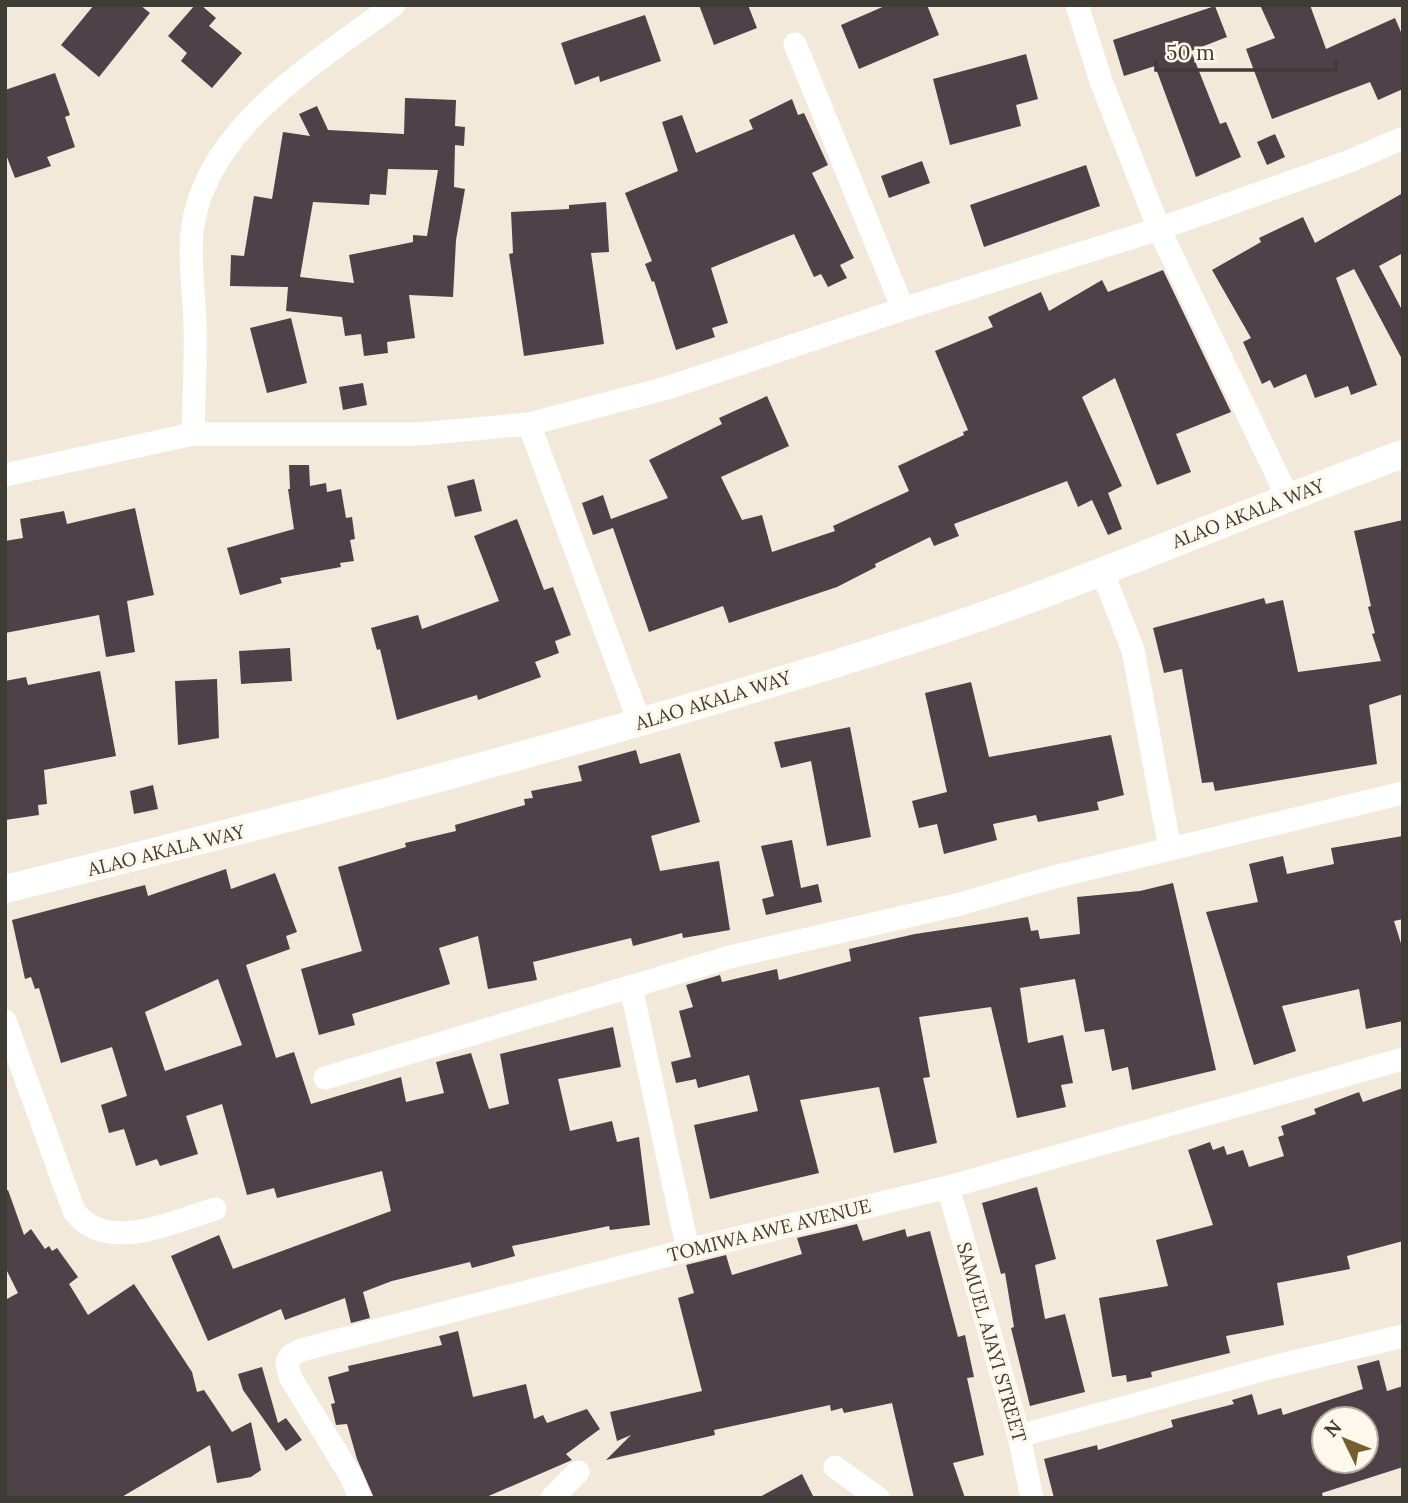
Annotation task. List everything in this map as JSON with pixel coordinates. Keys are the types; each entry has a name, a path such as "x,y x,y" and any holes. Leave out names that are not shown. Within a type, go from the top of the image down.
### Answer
{"street":[{"path":"193,434 196,342 192,231 210,170 253,117 294,79 394,5"},
{"path":"1077,5 1101,81 1158,229 1287,496"},
{"path":"795,44 903,309"},
{"path":"5,475 193,434 419,434 529,424 667,388 903,309 1158,229 1350,161 1403,138"},
{"path":"529,424 640,724"},
{"name":"ALAO AKALA WAY","path":"5,890 310,814 640,724 916,639 1101,571 1287,496 1403,454"},
{"path":"1101,571 1133,650 1170,849"},
{"path":"325,1078 730,957 960,904 1050,878 1403,793"},
{"path":"631,987 688,1250"},
{"path":"5,1021 75,1211 82,1221 110,1231 139,1232 215,1209"},
{"name":"TOMIWA AWE AVENUE","path":"360,1498 352,1478 290,1377 287,1363 290,1356 301,1350 688,1250 948,1187 1403,1059"},
{"name":"SAMUEL AJAYI STREET","path":"948,1187 1019,1436 1032,1498"},
{"path":"1019,1436 1273,1367 1403,1336"},
{"path":"835,1467 878,1498"},
{"path":"552,1498 578,1472"}],"building":[{"path":"94,5 140,5 150,13 99,77 61,45"},
{"path":"195,5 201,5 216,18 209,26 242,53 212,88 181,61 187,53 168,36"},
{"path":"699,5 748,5 757,28 714,45"},
{"path":"887,5 927,5 939,35 859,69 841,25"},
{"path":"1260,5 1310,5 1326,49 1395,18 1403,37 1403,89 1378,100 1370,82 1272,119 1246,49 1275,38"},
{"path":"1215,6 1227,37 1191,51 1220,124 1226,122 1241,157 1196,177 1155,66 1124,76 1113,40"},
{"path":"645,15 661,61 600,82 599,76 575,85 561,43"},
{"path":"1026,54 1038,99 1016,105 1021,126 950,145 933,79"},
{"path":"55,73 70,115 65,117 75,147 47,157 51,166 15,178 5,152 5,90"},
{"path":"405,98 456,100 455,126 465,127 464,146 455,145 454,187 465,189 456,240 453,297 409,295 415,338 387,342 388,353 364,356 361,334 345,336 342,317 286,311 288,287 230,286 231,255 244,256 254,196 272,199 283,132 310,136 299,114 317,106 328,130 404,134","holes":["388,169 438,170 427,236 413,235 413,242 349,255 354,283 300,277 313,202 369,205 370,194 386,195"]},
{"path":"792,99 798,115 804,113 828,165 812,173 854,258 840,265 847,278 828,287 821,274 814,277 794,234 711,268 728,323 712,328 715,337 676,350 654,281 652,282 645,264 652,261 625,193 678,171 662,122 682,115 696,153 753,129 749,120"},
{"path":"1275,134 1285,157 1267,165 1257,142"},
{"path":"922,161 930,183 889,198 881,176"},
{"path":"1086,165 1100,206 984,247 970,205"},
{"path":"1403,193 1403,253 1379,266 1403,312 1403,361 1354,269 1336,278 1377,385 1351,395 1348,386 1315,398 1306,374 1274,388 1270,380 1262,384 1243,342 1251,338 1212,270 1261,242 1259,238 1303,217 1315,243"},
{"path":"606,202 609,252 591,253 604,344 524,356 509,254 513,253 511,212 569,209 569,205"},
{"path":"1163,270 1231,412 1176,434 1191,472 1157,485 1115,378 1082,397 1122,486 1108,493 1122,529 1108,535 1092,500 1078,507 1067,481 954,524 959,536 934,546 930,537 875,564 876,567 837,587 729,623 723,606 649,632 613,528 593,535 582,503 603,495 611,519 668,498 649,460 722,424 719,418 767,396 789,446 721,477 742,520 762,515 772,552 835,531 833,526 909,491 898,466 964,435 963,432 968,430 935,351 993,327 988,317 1041,292 1049,311 1102,280 1108,292"},
{"path":"291,318 307,383 267,393 250,328"},
{"path":"363,383 367,405 343,410 339,387"},
{"path":"289,465 309,465 310,486 326,483 327,492 341,489 346,518 352,517 355,539 350,540 354,561 340,563 341,567 280,578 282,583 240,595 227,548 294,529 288,489"},
{"path":"474,479 482,511 455,517 447,486"},
{"path":"135,508 154,595 127,601 135,652 106,657 99,615 5,633 5,541 23,538 20,519 64,511 67,524"},
{"path":"517,519 544,590 553,587 571,635 555,641 559,653 535,662 541,677 478,700 477,695 397,720 380,649 377,650 371,628 418,615 422,629 499,601 474,536"},
{"path":"1403,520 1403,694 1369,705 1377,764 1215,791 1213,782 1202,783 1182,669 1164,673 1153,628 1264,598 1266,604 1283,600 1298,672 1381,661 1372,634 1375,633 1368,607 1371,606 1354,531"},
{"path":"290,648 292,681 241,684 239,651"},
{"path":"100,671 116,756 44,770 47,804 38,805 39,815 5,820 5,681 26,677 28,685"},
{"path":"217,679 219,738 178,745 175,681"},
{"path":"971,682 989,757 1111,735 1124,795 1097,802 1099,810 1038,822 1036,815 993,824 997,840 944,854 937,824 919,828 912,801 947,792 925,693"},
{"path":"850,727 871,837 827,846 811,761 781,768 774,742"},
{"path":"636,750 640,764 680,753 700,822 651,836 660,871 719,861 730,930 683,938 682,933 633,946 631,938 533,962 537,980 488,989 478,936 439,948 450,984 352,1014 355,1025 319,1035 301,969 362,951 338,867 406,847 405,843 456,831 455,825 525,805 524,799 533,798 531,791 582,781 578,766"},
{"path":"153,785 158,809 134,814 130,791"},
{"path":"1403,836 1403,919 1394,921 1403,950 1403,1021 1366,1029 1359,989 1282,1006 1296,1051 1254,1065 1206,912 1258,902 1249,864 1283,856 1287,874 1334,864 1331,848"},
{"path":"792,840 801,888 818,884 822,902 766,915 762,899 774,896 761,846"},
{"path":"226,869 231,889 275,873 297,932 286,936 290,949 246,965 276,1058 294,1052 311,1104 401,1077 406,1102 444,1093 436,1062 471,1053 489,1109 509,1104 500,1054 613,1027 621,1067 558,1079 570,1131 612,1121 617,1142 639,1137 650,1225 610,1230 609,1226 512,1246 515,1256 472,1268 470,1262 392,1281 363,1292 370,1318 351,1323 345,1298 285,1320 281,1309 208,1341 171,1256 219,1235 233,1269 391,1211 382,1171 277,1198 274,1188 247,1195 222,1104 186,1116 198,1154 160,1166 157,1159 136,1166 124,1129 109,1133 101,1105 127,1096 112,1047 61,1063 39,988 35,989 31,977 25,979 12,920 145,885 148,896","holes":["218,979 242,1045 165,1071 145,1012"]},
{"path":"1173,883 1216,1070 1132,1090 1128,1067 1112,1071 1104,1029 1085,1032 1075,979 1020,988 1028,1043 1063,1035 1073,1083 1061,1085 1066,1107 1017,1118 991,1007 919,1017 930,1077 923,1078 937,1143 894,1153 879,1087 800,1100 819,1173 710,1199 694,1125 758,1111 749,1075 698,1088 696,1079 676,1083 671,1062 691,1057 679,1011 693,1007 686,985 720,975 722,982 777,969 779,980 851,961 849,949 915,934 1028,917 1031,931 1038,930 1040,939 1080,934 1077,897 1140,891"},
{"path":"1403,1088 1403,1241 1347,1256 1350,1269 1277,1283 1284,1325 1226,1336 1230,1353 1151,1372 1152,1377 1127,1382 1126,1375 1112,1377 1099,1298 1168,1286 1156,1240 1213,1225 1188,1150 1210,1142 1213,1150 1224,1146 1227,1155 1243,1150 1249,1167 1284,1156 1278,1137 1284,1135 1281,1126 1316,1114 1314,1109 1359,1092 1363,1102"},
{"path":"1037,1187 1056,1259 1035,1265 1045,1319 1065,1314 1085,1392 1030,1406 1011,1328 1014,1327 1005,1273 1001,1274 982,1203"},
{"path":"8,1190 24,1235 31,1229 45,1249 49,1246 52,1251 57,1248 78,1277 69,1284 88,1315 134,1284 192,1372 197,1392 204,1390 232,1432 251,1422 261,1470 251,1477 217,1483 210,1445 120,1498 5,1498 5,1300 18,1293 5,1267 5,1191"},
{"path":"857,1224 863,1241 905,1229 907,1237 930,1231 958,1337 965,1335 974,1377 967,1378 984,1455 953,1463 965,1498 914,1498 892,1403 844,1413 842,1408 831,1411 830,1405 714,1430 715,1435 606,1460 631,1435 617,1441 610,1412 702,1391 678,1298 694,1293 686,1265 726,1255 732,1275 802,1254 797,1238"},
{"path":"458,1331 473,1397 526,1384 534,1419 543,1415 547,1423 587,1409 600,1429 566,1454 572,1460 484,1498 374,1498 357,1459 347,1424 336,1425 331,1404 335,1403 328,1377 349,1371 348,1366 442,1345 439,1336"},
{"path":"1379,1360 1387,1391 1403,1386 1403,1467 1380,1474 1380,1405 1314,1405 1363,1389 1357,1366"},
{"path":"262,1367 278,1423 286,1418 302,1440 286,1451 243,1390 238,1374"},
{"path":"1252,1394 1258,1415 1281,1408 1283,1415 1310,1406 1310,1475 1378,1475 1322,1493 1323,1498 1054,1498 1044,1459 1097,1445 1098,1450 1173,1427 1171,1420 1234,1404 1232,1400"},
{"path":"802,1474 814,1498 758,1498"}]}
